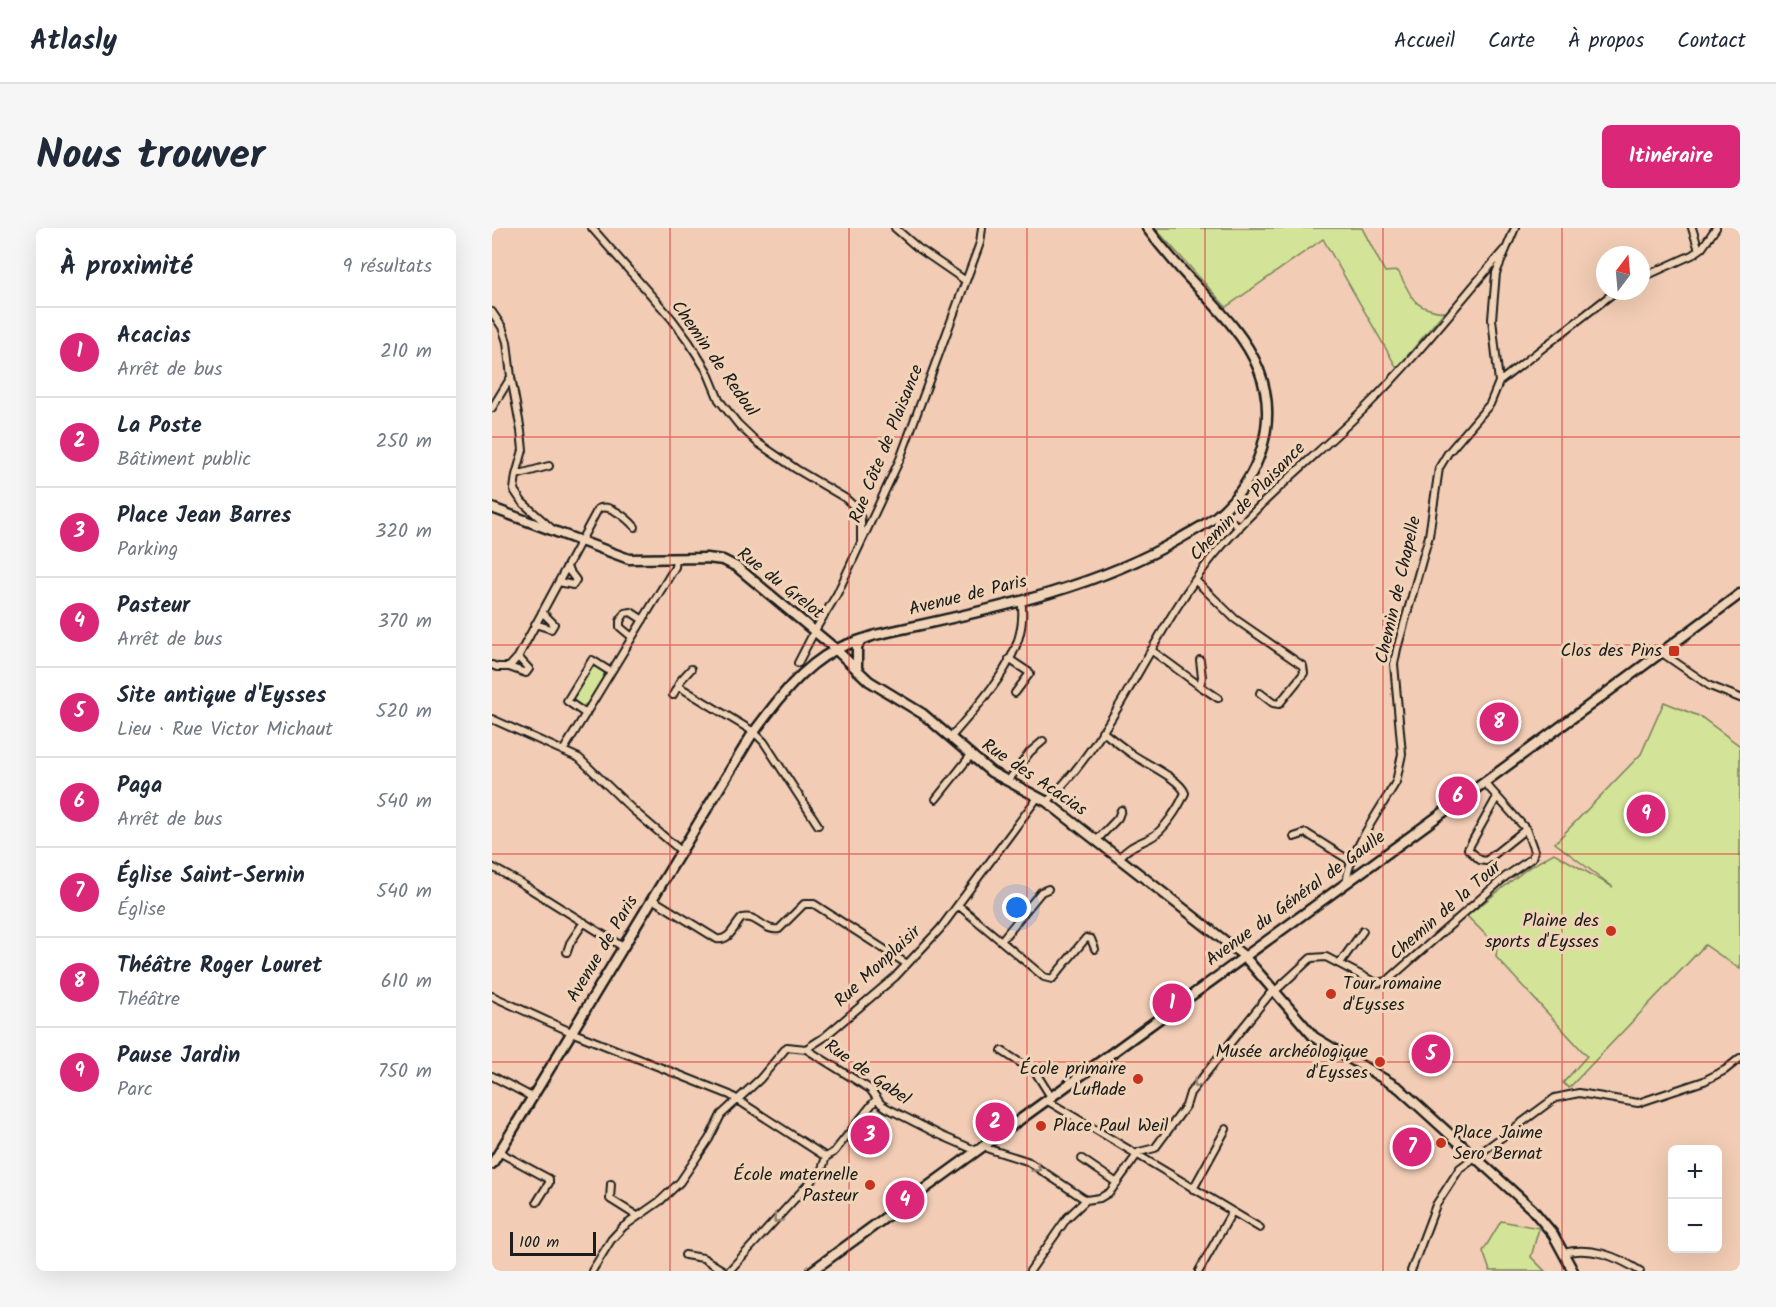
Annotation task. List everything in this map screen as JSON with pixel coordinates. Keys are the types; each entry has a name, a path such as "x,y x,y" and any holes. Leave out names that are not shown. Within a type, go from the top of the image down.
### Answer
{"main road":[{"name":"Avenue de Paris","path":"492,1164 754,732 781,696 797,680 835,650 861,640 1070,586 1154,554 1220,514 1238,496 1261,455 1266,435 1265,392 1259,370 1234,328 1147,228"},
{"name":"Rue du Grelot","path":"492,508 629,559 707,558 731,564 835,650"},
{"name":"Avenue du Général de Gaulle","path":"813,1271 1740,594"},
{"path":"817,634 824,646 822,659"},
{"path":"857,671 857,647 861,640"},
{"name":"Rue des Acacias","path":"835,650 869,681 924,714 990,772 1047,802 1244,956 1314,1037 1399,1088 1546,1224 1573,1271"}],"street":[{"name":"Chemin de Redoul","path":"592,228 672,319 707,371 719,400 738,424 758,443 845,498 856,508 861,519 861,545"},
{"path":"895,228 918,248 966,281"},
{"name":"Rue Côte de Plaisance","path":"798,663 817,634 861,545 913,428 980,243 982,228"},
{"path":"1499,382 1492,319 1496,273 1515,228"},
{"path":"1692,228 1699,250"},
{"path":"1650,274 1699,250 1716,228"},
{"name":"Chemin de Plaisance","path":"1047,802 1077,769 1102,732 1195,580 1239,528 1288,478 1367,406 1424,344 1504,250"},
{"path":"1499,382 1604,300"},
{"path":"492,312 502,327 507,342 521,431 523,450 514,490 522,502 556,532"},
{"path":"492,408 511,378"},
{"name":"Chemin de Chapelle","path":"1347,883 1355,852 1396,782 1400,769 1402,754 1394,664 1429,536 1439,468 1448,453 1490,404 1499,382"},
{"path":"516,475 549,466"},
{"path":"509,667 518,657 580,541 601,507 608,507 635,527"},
{"path":"1220,514 1222,519 1234,523 1239,528"},
{"path":"563,751 675,567 676,559"},
{"path":"559,582 573,585 576,580 567,568"},
{"path":"1195,580 1235,619 1303,666 1304,673 1300,681 1280,704 1273,703 1260,693"},
{"path":"951,737 994,683 1009,659 1023,624 1021,600"},
{"path":"535,624 551,629 554,624 542,612"},
{"path":"633,637 620,627 620,621 625,613 631,612 643,620"},
{"path":"1151,650 1218,698"},
{"path":"1662,653 1710,686 1740,698"},
{"path":"492,665 509,667 526,673 529,669 518,657"},
{"path":"1009,659 1030,673 1015,693"},
{"path":"586,714 567,701 592,660 611,672"},
{"path":"1200,660 1202,676 1200,686"},
{"path":"673,695 681,680 691,669"},
{"path":"678,686 754,732 764,742 818,825"},
{"path":"492,719 579,758 633,810 681,851"},
{"path":"1102,732 1176,782 1185,793 1159,831 1150,838 1134,844 1119,858"},
{"path":"1008,781 1036,746 1043,741"},
{"path":"936,799 971,755"},
{"path":"1484,782 1526,829 1486,861 1480,860 1468,849 1497,797"},
{"name":"Rue Monplaisir","path":"738,1099 787,1047 806,1049 822,1038 907,964 940,929 1038,797"},
{"path":"1096,841 1118,818 1120,810"},
{"name":"Chemin de la Tour","path":"1274,991 1311,958 1326,957 1376,983 1387,981 1505,877 1532,858 1534,851 1526,829"},
{"path":"1294,837 1306,833 1352,862"},
{"path":"492,867 623,947"},
{"path":"1001,941 1041,892 1048,890"},
{"path":"652,898 722,940 727,938 742,918 752,918 768,929 779,929 804,904 814,904 907,964"},
{"path":"958,904 1044,977 1052,979 1086,938 1091,939 1095,949"},
{"path":"567,952 570,943 584,922"},
{"path":"1340,963 1363,931"},
{"path":"1030,1271 1067,1218 1086,1200 1100,1198 1110,1192 1139,1152 1155,1148 1186,1106 1190,1093 1274,991"},
{"path":"492,996 571,1032 738,1099 826,1157"},
{"name":"Rue de Gabel","path":"806,1049 870,1089 881,1104 904,1118 977,1151"},
{"path":"1002,1051 1036,1073 1049,1098 1137,1156 1260,1228"},
{"path":"1411,1271 1436,1205 1460,1168 1555,1098 1579,1093 1638,1103 1704,1081 1725,1070 1740,1058"},
{"path":"492,1076 532,1097"},
{"path":"685,1255 703,1258 726,1271 822,1169 826,1157 834,1152 877,1098"},
{"path":"592,1271 611,1240 680,1182 709,1139 721,1115 738,1099"},
{"path":"1193,1189 1226,1129"},
{"path":"985,1144 989,1149 1027,1161 1086,1200"},
{"path":"499,1152 549,1179 549,1183 537,1202"},
{"path":"1082,1159 1117,1183"},
{"path":"611,1184 610,1199 637,1216"},
{"path":"1199,1271 1232,1212"},
{"path":"1563,1253 1577,1250 1594,1251 1623,1260 1640,1271"}],"green space":[{"path":"1155,228 1362,228 1385,272 1398,271 1414,300 1425,308 1444,312 1397,368 1323,239 1226,307"},
{"path":"598,666 604,670 603,681 593,698 580,707 574,703 573,696 590,668"},
{"name":"Plaine des sports d'Eysses","path":"1664,702 1701,717 1740,746 1740,969 1705,945 1569,1088 1563,1083 1587,1056 1496,957 1497,946 1467,916 1528,868 1554,853 1613,887 1555,843 1641,754"},
{"path":"1501,1221 1539,1228 1531,1257 1545,1271 1490,1271 1483,1251"}],"place":[{"name":"Clos des Pins","path":"1674,651"},
{"name":"Théâtre Roger Louret","path":"1499,722"},
{"name":"Paga","path":"1458,796"},
{"name":"Pause Jardin","path":"1646,814"},
{"name":"Plaine des sports d'Eysses","path":"1611,931"},
{"name":"Tour romaine d'Eysses","path":"1331,994"},
{"name":"Acacias","path":"1172,1003"},
{"name":"Site antique d'Eysses","path":"1431,1054"},
{"name":"Musée archéologique d'Eysses","path":"1380,1062"},
{"name":"École primaire Luflade","path":"1138,1079"},
{"name":"La Poste","path":"995,1122"},
{"name":"Place Paul Weil","path":"1041,1126"},
{"name":"Place Jean Barres","path":"870,1135"},
{"name":"Place Jaime Sero Bernat","path":"1441,1143"},
{"name":"Église Saint-Sernin","path":"1412,1147"},
{"name":"École maternelle Pasteur","path":"870,1185"},
{"name":"Pasteur","path":"905,1200"}]}
